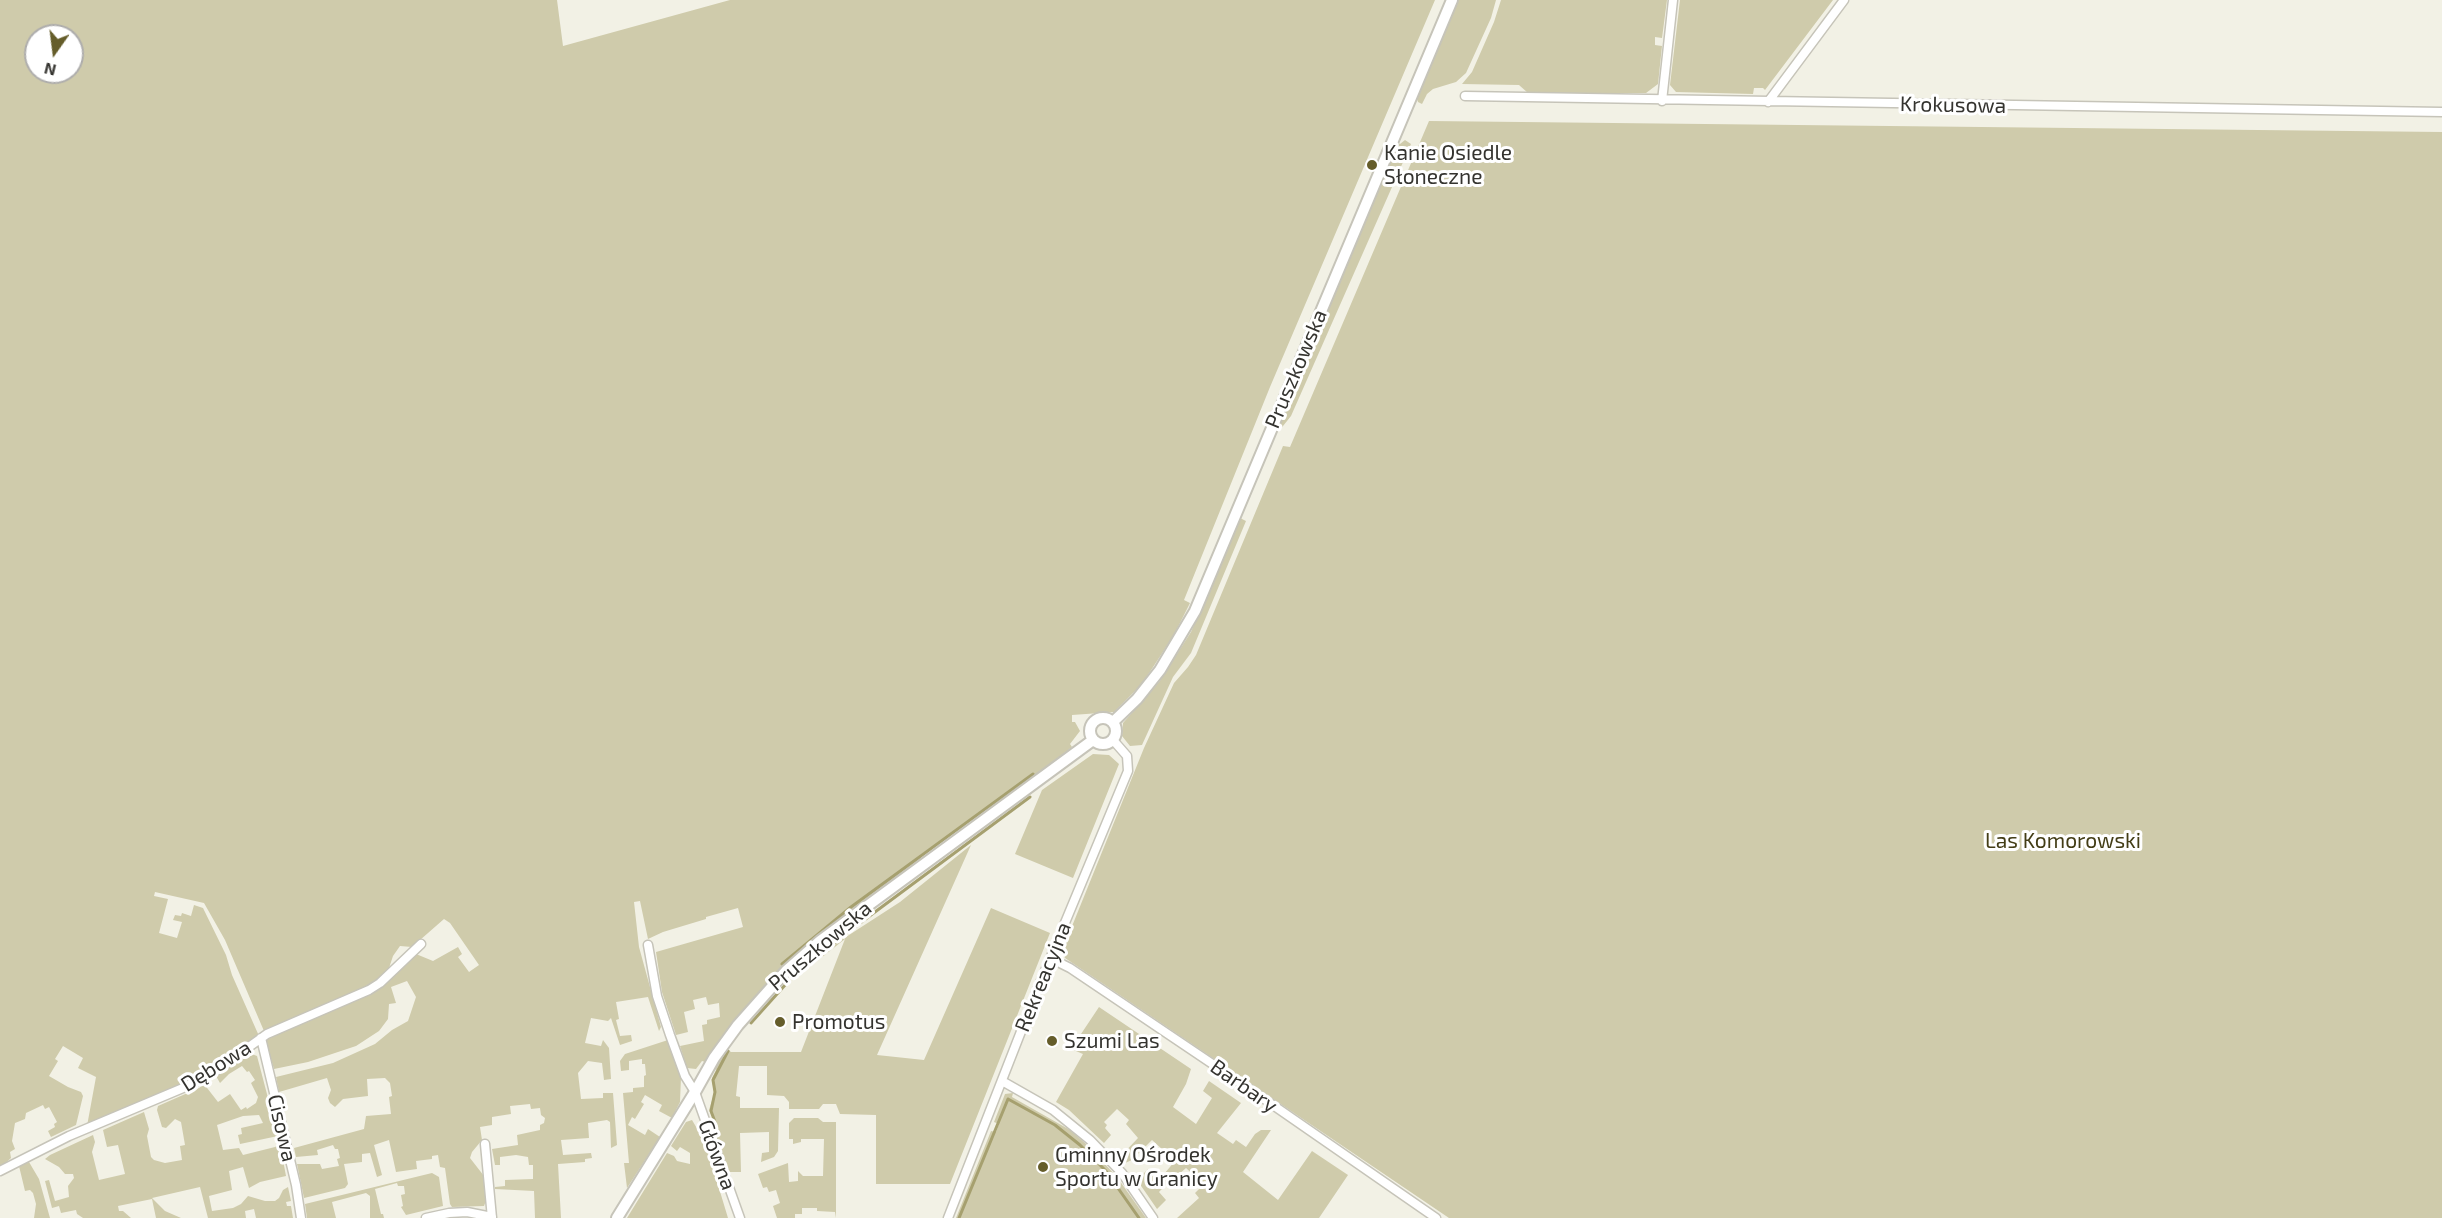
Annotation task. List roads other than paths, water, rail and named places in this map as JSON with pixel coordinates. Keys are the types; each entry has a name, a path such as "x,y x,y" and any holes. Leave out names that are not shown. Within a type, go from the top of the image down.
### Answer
{"street":[{"name":"Pruszkowska","path":"1113,722 1137,699 1160,670 1195,611 1452,0"},
{"path":"1662,100 1673,0"},
{"path":"1768,102 1844,0"},
{"name":"Krokusowa","path":"1465,96 2442,112"},
{"path":"1104,718 1113,722 1116,731 1113,740 1101,744 1093,740 1090,730 1095,721 1104,718"},
{"name":"Pruszkowska","path":"617,1218 708,1067 727,1039 762,996 791,967 870,904 1093,740"},
{"name":"Rekreacyjna","path":"948,1218 1050,958 1129,768 1127,756 1113,740"},
{"name":"Dębowa","path":"0,1171 69,1136 183,1088 214,1072 261,1038 300,1018 374,987 421,944"},
{"name":"Główna","path":"648,945 659,1001 682,1070 695,1092 740,1218"},
{"name":"Barbary","path":"1050,958 1070,968 1237,1080 1436,1218"},
{"name":"Cisowa","path":"261,1038 296,1185 301,1218"},
{"path":"1002,1081 1053,1110 1090,1140 1122,1173 1153,1218"},
{"path":"426,1218 467,1212 492,1217 485,1144"}],"waterway":[{"path":"782,964 851,907 1033,774"},
{"path":"797,972 1030,797"},
{"path":"751,1023 786,984"},
{"path":"715,1122 711,1111 715,1092 713,1080 728,1051"},
{"path":"959,1218 1008,1099 1055,1125 1080,1145 1106,1171 1139,1218"}],"place":[{"name":"Kanie Osiedle Słoneczne","path":"1372,165"},
{"name":"Promotus","path":"780,1022"},
{"name":"Szumi Las","path":"1052,1041"},
{"name":"Gminny Ośrodek Sportu w Granicy","path":"1043,1167"}],"park label":[{"name":"Las Komorowski","path":"2063,841"}]}
